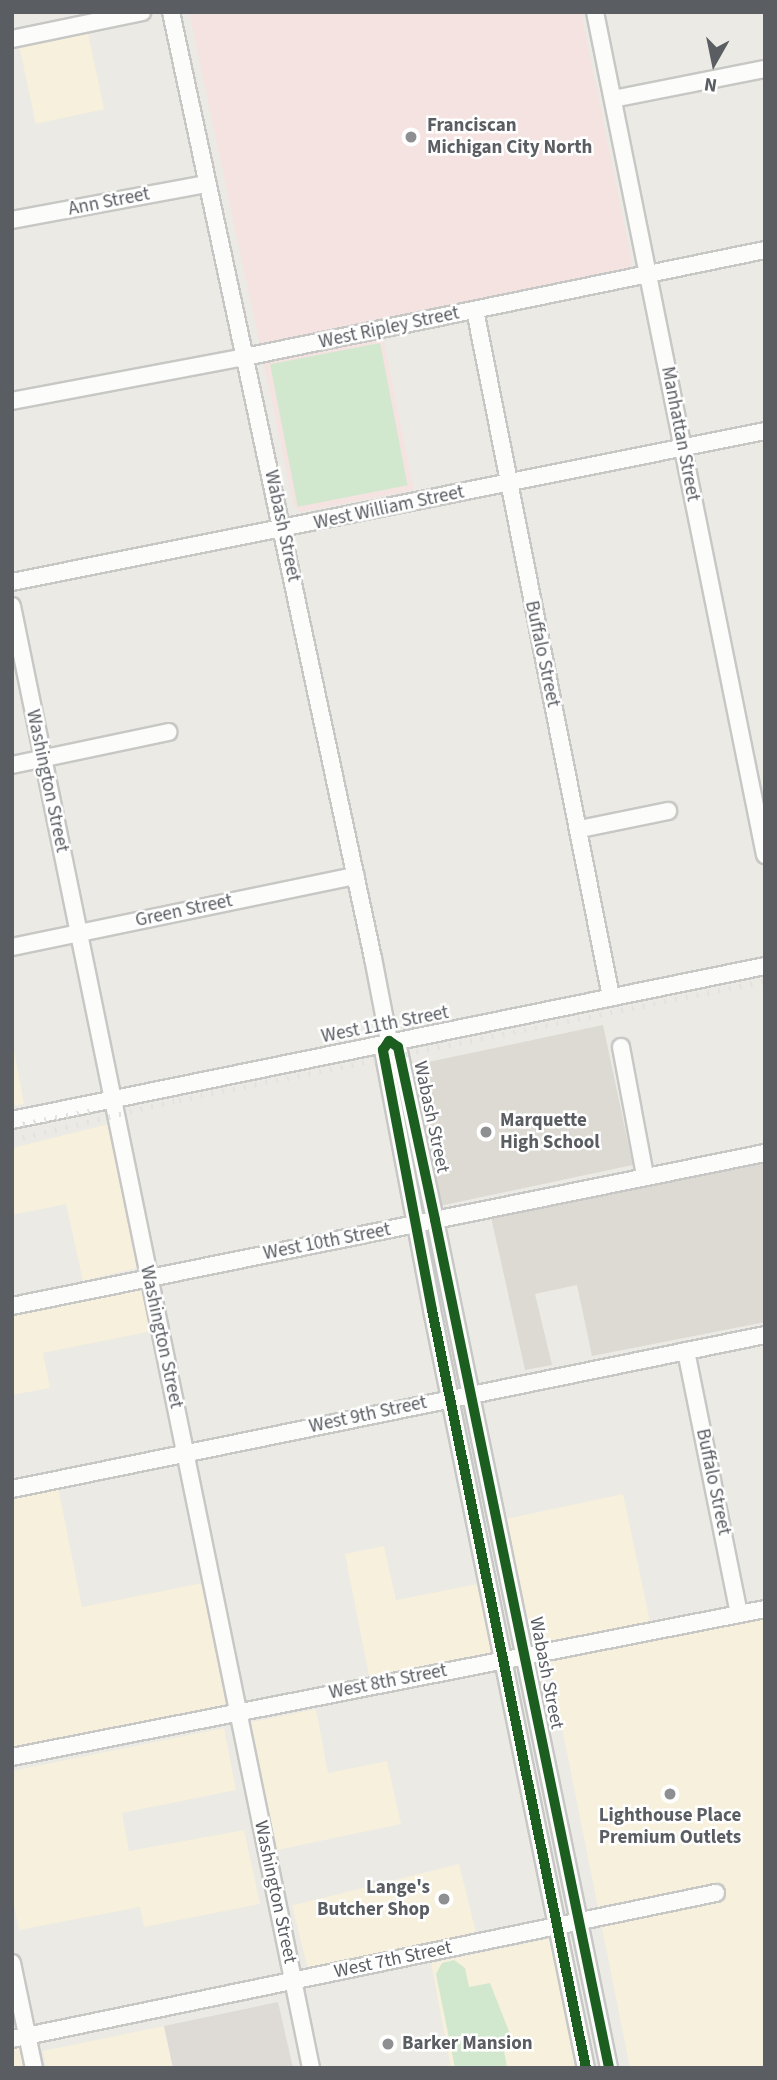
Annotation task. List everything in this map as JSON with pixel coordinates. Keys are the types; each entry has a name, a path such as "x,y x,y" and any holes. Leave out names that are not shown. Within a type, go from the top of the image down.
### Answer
{"street":[{"path":"12,39 142,12"},
{"name":"Wabash Street","path":"172,12 206,184 356,876 388,1041 383,1050 449,1398 505,1660 586,2068"},
{"name":"Manhattan Street","path":"595,12 765,855"},
{"path":"613,99 765,69"},
{"name":"Ann Street","path":"12,220 206,184"},
{"name":"West Ripley Street","path":"12,401 245,357 765,250"},
{"name":"Buffalo Street","path":"475,310 580,829 611,997"},
{"name":"West William Street","path":"12,582 283,530 765,431"},
{"name":"Washington Street","path":"12,606 311,2068"},
{"path":"12,765 169,732"},
{"path":"580,829 668,811"},
{"name":"Green Street","path":"12,947 356,876"},
{"name":"West 11th Street","path":"12,1119 765,966"},
{"name":"Wabash Street","path":"388,1041 398,1047 472,1394 609,2068"},
{"path":"621,1047 645,1175"},
{"name":"West 10th Street","path":"12,1306 645,1175 765,1153"},
{"name":"West 9th Street","path":"12,1489 765,1335"},
{"name":"Buffalo Street","path":"686,1351 739,1614"},
{"name":"West 8th Street","path":"12,1757 765,1609"},
{"name":"West 7th Street","path":"20,2038 716,1893"},
{"path":"12,1963 20,2038 34,2068"}],"shaded area":[{"name":"Franciscan Michigan City North","path":"189,12 581,12 632,263 628,269 380,321 414,490 301,512 294,506"},
{"path":"88,33 104,109 36,124 20,48"},
{"path":"603,1025 633,1165 438,1206 408,1066"},
{"path":"12,1039 24,1104 12,1106"},
{"path":"109,1124 137,1268 83,1281 66,1204 12,1215 12,1148"},
{"path":"765,1163 765,1322 592,1356 577,1285 535,1294 552,1365 525,1370 491,1217"},
{"path":"143,1288 153,1331 43,1353 50,1388 12,1395 12,1313"},
{"path":"58,1487 82,1607 202,1583 226,1705 12,1748 12,1496"},
{"path":"623,1494 650,1621 534,1646 507,1519"},
{"path":"384,1546 396,1600 478,1584 495,1652 369,1676 345,1554"},
{"name":"Lighthouse Place Premium Outlets","path":"765,1618 765,2068 630,2068 549,1662"},
{"path":"316,1709 328,1773 387,1761 401,1824 277,1850 251,1722"},
{"path":"224,1728 236,1790 122,1813 129,1851 244,1830 260,1904 144,1927 140,1907 19,1930 12,1896 12,1771"},
{"path":"459,1864 477,1937 310,1978 292,1906"},
{"path":"553,1938 577,2068 451,2068 431,1963"},
{"path":"278,2002 293,2068 173,2068 164,2026"},
{"path":"164,2026 173,2068 46,2068 43,2051"},
{"path":"20,2047 24,2068 12,2068 12,2049"}],"green space":[{"path":"380,343 408,485 298,507 270,364"},
{"path":"454,1960 465,1968 469,1987 490,1983 512,2039 512,2043 503,2045 507,2068 455,2068 436,1974 442,1963"}],"railway":[{"path":"12,1140 179,1100 765,981"},
{"path":"12,1126 93,1110"}],"cycle path":[{"path":"586,2068 432,1310 383,1050 389,1041 398,1047 609,2068"}],"place":[{"name":"Franciscan Michigan City North","path":"411,137"},
{"name":"Marquette High School","path":"486,1132"},
{"name":"Lighthouse Place Premium Outlets","path":"670,1794"},
{"name":"Lange's Butcher Shop","path":"444,1899"},
{"name":"Barker Mansion","path":"388,2044"}]}
